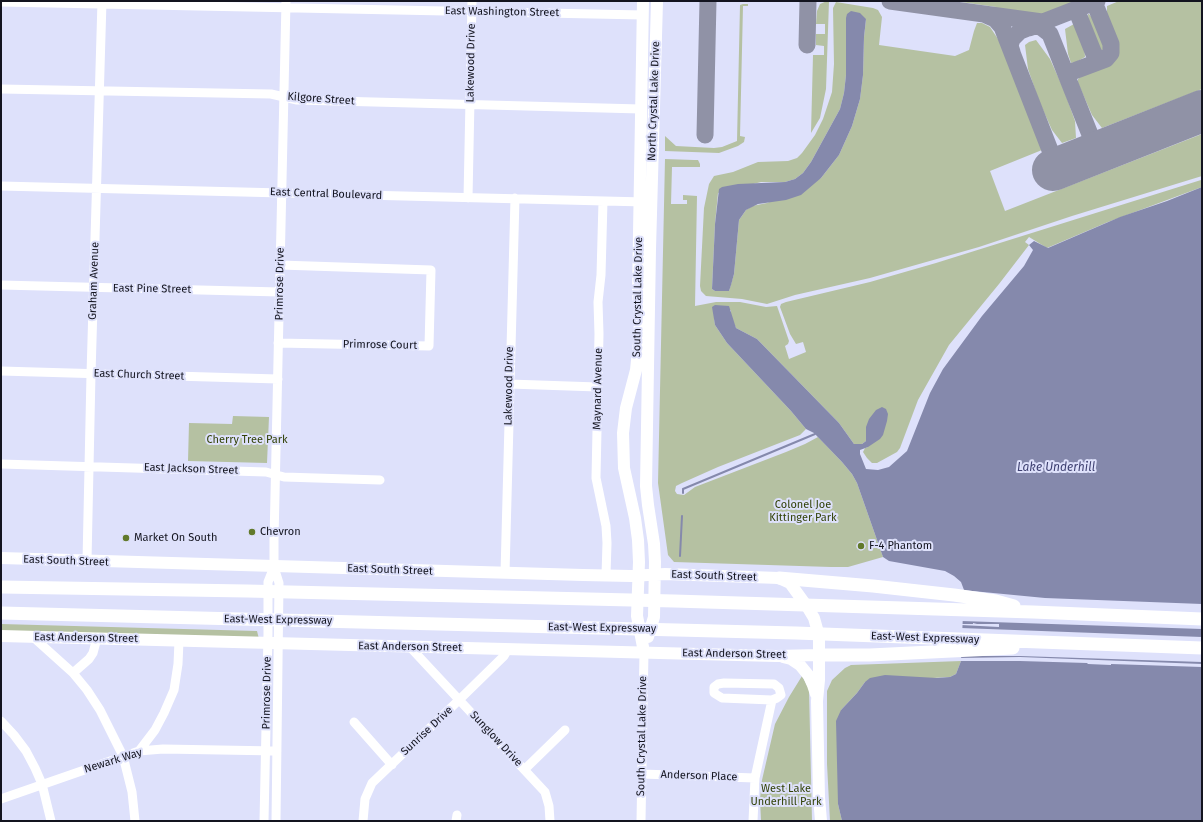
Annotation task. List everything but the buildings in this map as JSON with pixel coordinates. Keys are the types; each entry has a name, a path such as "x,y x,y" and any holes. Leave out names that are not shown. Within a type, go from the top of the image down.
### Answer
{"highway":[{"path":"779,578 857,584 954,595 996,601 1033,612"},
{"path":"1,587 300,592 674,601 1033,612 1202,619"},
{"name":"East-West Expressway","path":"1,613 673,629 1202,648"},
{"path":"819,655 870,656 1090,644"}],"main road":[{"name":"North Crystal Lake Drive","path":"643,1 641,109 646,202"},
{"name":"North Crystal Lake Drive","path":"646,202 657,1"},
{"name":"South Crystal Lake Drive","path":"644,652 654,617 655,574 654,544 646,486 646,202"},
{"name":"South Crystal Lake Drive","path":"644,652 637,616 638,540 623,458 622,433 626,408 636,370 640,341 638,291 646,202"},
{"name":"East South Street","path":"1,558 505,573 638,576 655,574 779,578"},
{"path":"779,578 790,583 814,618 819,636 817,701 821,821"},
{"name":"East Anderson Street","path":"1,636 776,656 819,655"},
{"path":"776,656 791,659 800,665 813,685 817,701"}],"street":[{"name":"Lakewood Drive","path":"468,198 472,1"},
{"name":"East Washington Street","path":"1,2 286,4 472,12 642,15"},
{"name":"Graham Avenue","path":"88,561 91,374 102,3"},
{"name":"Primrose Drive","path":"276,821 277,751 273,643 268,582 274,566 286,4"},
{"name":"Kilgore Street","path":"1,89 272,94 297,100 641,109"},
{"name":"East Central Boulevard","path":"1,186 646,202"},
{"name":"Lakewood Drive","path":"505,573 514,198"},
{"name":"Maynard Avenue","path":"603,201 601,275 598,302 599,334 596,478 606,526 606,575"},
{"name":"Primrose Court","path":"278,343 430,346 431,270 280,265"},
{"name":"East Pine Street","path":"1,285 280,292"},
{"name":"East Church Street","path":"1,371 278,379"},
{"path":"509,384 598,387"},
{"name":"East Jackson Street","path":"1,464 266,472 284,477 380,480"},
{"path":"33,637 73,673 87,690 100,710 123,756 132,792 135,821"},
{"path":"73,673 89,659 93,653 97,638"},
{"path":"140,751 158,724 174,690 178,664 179,641"},
{"name":"Primrose Drive","path":"264,821 266,750 273,643"},
{"name":"Sunglow Drive","path":"409,646 545,792 549,806 550,821"},
{"name":"Sunrise Drive","path":"363,821 365,799 372,783 460,700 504,656 508,649"},
{"name":"South Crystal Lake Drive","path":"641,821 644,652"},
{"path":"724,683 774,684 779,688 781,695 772,700 722,698 714,693 714,687 718,684 724,683"},
{"path":"753,821 755,778 772,700"},
{"path":"1,721 26,751 35,768 42,784 51,821"},
{"path":"354,722 392,765"},
{"path":"524,769 565,730"},
{"name":"Newark Way","path":"1,799 140,751 163,749 277,751"},
{"name":"Anderson Place","path":"642,774 755,778"}],"green space":[{"path":"829,1 826,89 820,118 811,133 813,55 824,55 824,46 816,45 816,34 825,34 825,24 816,24 817,11 820,4"},
{"path":"954,1 1078,1 1041,15 996,10 996,7"},
{"path":"1119,1 1202,1 1202,89 1102,128 1092,115 1078,83 1078,79 1089,70 1108,62 1114,55 1115,47 1107,20 1107,6"},
{"path":"836,2 878,10 882,17 879,45 955,56 969,50 977,23 982,23 990,27 1000,42 1042,150 990,171 1005,211 1202,134 1202,176 1072,216 979,247 870,278 795,295 767,304 742,299 706,296 701,291 700,286 704,208 709,184 714,176 733,172 758,162 788,161 797,158 815,135 823,119 832,92 834,64 833,8","holes":["846,18 866,19 860,99 852,126 839,155 821,178 767,203 752,206 746,210 739,220 734,274 729,291 715,291 712,289 718,193 761,182 785,182 795,179 803,173 811,162 840,109 846,75"]},
{"path":"748,4 748,6 743,6 740,136 745,137 744,142 738,146 719,153 665,151 665,136 676,146 714,148 722,147 737,141 740,5"},
{"path":"1088,14 1099,26 1104,50 1102,51 1093,39 1089,29"},
{"path":"1074,24 1084,42 1085,57 1071,63 1068,54 1065,29"},
{"path":"1036,40 1050,59 1064,90 1075,121 1076,138 1062,143 1052,130 1039,101 1028,69 1025,45"},
{"name":"Colonel Joe Kittinger Park","path":"665,159 698,160 700,164 700,167 672,167 671,204 687,204 687,200 683,200 683,195 697,196 695,306 716,302 740,302 766,307 777,306 789,341 785,346 789,359 806,352 803,342 796,344 790,334 780,307 781,304 870,282 936,263 1201,180 1202,187 1108,222 1047,248 1029,237 1025,242 1029,245 949,345 918,400 900,448 897,452 877,463 872,463 863,452 865,448 868,447 866,427 866,441 862,444 854,444 839,423 757,339 736,328 731,317 731,310 714,318 715,325 727,343 806,429 800,435 718,467 676,486 675,491 677,494 684,495 695,487 786,452 818,437 842,462 857,483 883,557 848,567 674,562 668,555 658,483"},
{"name":"Cherry Tree Park","path":"233,416 269,417 267,463 188,461 189,423 232,424"},
{"path":"1,624 257,631 259,639 1,632"},
{"path":"961,661 956,674 950,677 865,682 841,710 838,804 842,821 830,821 827,764 827,691 832,680 845,668 851,665"},
{"name":"West Lake Underhill Park","path":"802,676 809,689 812,821 761,821 760,799 762,780 775,724"}],"water":[{"path":"851,11 860,13 866,19 863,75 860,99 852,126 839,155 821,178 801,195 786,200 758,204 746,210 739,220 734,274 729,291 715,291 712,289 715,224 719,189 738,184 785,182 795,179 803,173 811,162 840,109 846,75 846,18 847,14"},
{"name":"Lake Underhill","path":"1202,187 1202,821 842,821 838,804 836,721 841,710 870,678 885,675 937,678 950,677 956,674 961,661 964,590 961,582 945,571 889,561 883,557 857,483 852,474 814,433 806,429 727,343 715,325 712,307 715,305 729,306 736,328 757,339 839,423 854,444 862,444 866,441 866,427 869,419 876,410 882,407 886,409 888,414 883,435 880,439 868,447 860,450 860,454 866,469 878,470 889,467 907,451 930,393 943,369 982,316 1024,266 1033,250 1029,245 1034,241 1048,248 1120,217"}],"pier":[{"path":"962,590 1045,598 1202,604 1202,629 961,621"},
{"path":"973,623 999,624 999,627 961,625"},
{"path":"961,628 1202,637 1202,662 1020,656 959,656"},
{"path":"1020,657 1202,664 1202,667 1020,661 959,661 959,658"}],"waterway":[{"path":"683,493 683,489 815,434"},
{"path":"680,556 682,516"}],"taxiway":[{"path":"705,135 708,1"},
{"path":"807,45 808,1"},
{"path":"890,1 1042,22"},
{"path":"1012,52 1010,46 1012,39 1020,31 1097,1"},
{"path":"1066,74 1106,59 1111,53 1111,44 1094,2"},
{"path":"1076,9 1094,54 1098,58 1106,59"},
{"path":"986,15 995,19 1002,27 1057,168"},
{"path":"1029,28 1035,26 1041,27 1050,34 1091,137 1094,142 1099,145 1112,147"}],"runway":[{"path":"1053,170 1202,111"}],"place":[{"name":"Chevron","path":"252,532"},
{"name":"Market On South","path":"126,538"},
{"name":"F-4 Phantom","path":"861,546"}]}
